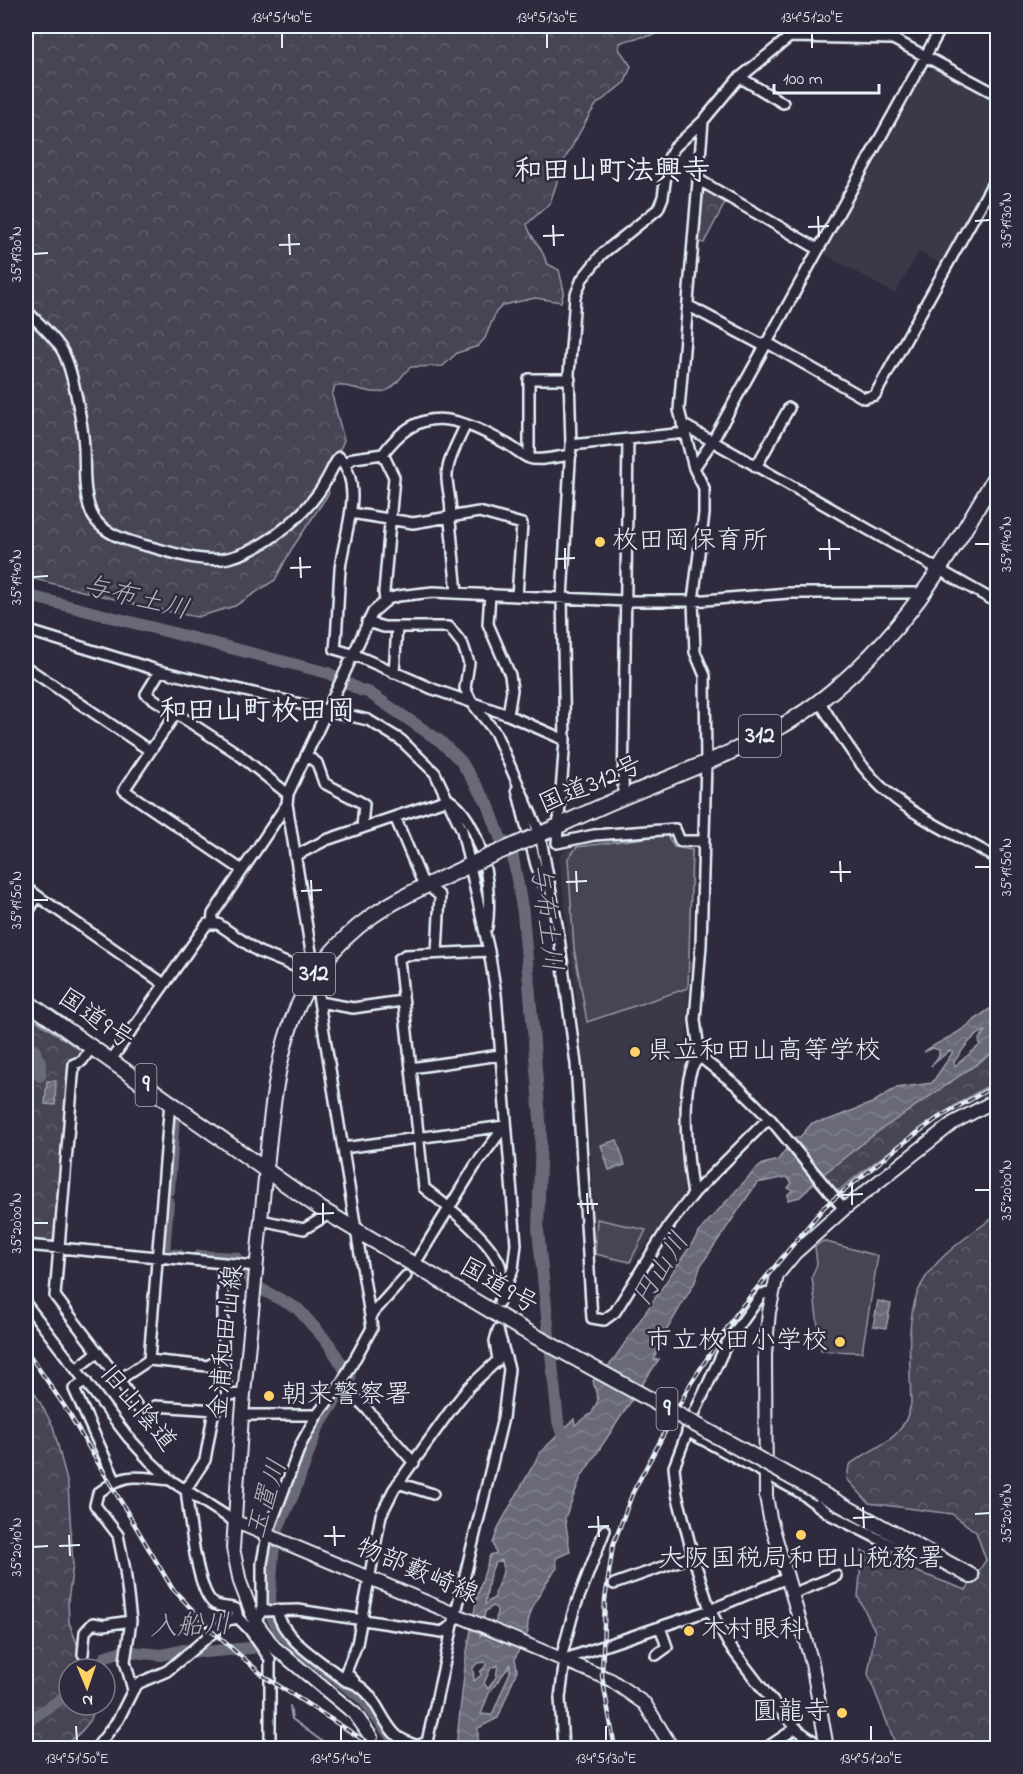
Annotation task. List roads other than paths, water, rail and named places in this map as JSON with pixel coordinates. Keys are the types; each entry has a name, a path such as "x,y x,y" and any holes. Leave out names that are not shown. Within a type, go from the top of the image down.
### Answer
{"highway":[{"name":"国道312号","path":"266,1168 277,1074 284,1039 314,974 343,939 373,916 407,895 474,863 751,741 819,701 873,654 926,593 998,472"},
{"name":"国道9号","path":"26,1001 358,1232 513,1324 970,1576"}],"main road":[{"path":"825,1749 812,1663 770,1518 766,1473 765,1355 772,1293 777,1275 795,1253 844,1209 954,1123 998,1099"},
{"name":"金浦和田山線","path":"234,1521 266,1168"},
{"path":"234,1521 233,1548 240,1582 255,1620 274,1647 355,1714 371,1737"},
{"name":"物部藪崎線","path":"234,1521 611,1680 635,1695 654,1715 672,1749"}],"street":[{"path":"704,841 680,841 675,829 594,835 557,843 565,740 562,598 571,455 570,379 573,308 582,279 611,245 658,209 670,154 684,136 703,120 741,78 803,26"},
{"path":"694,468 712,442 942,26"},
{"path":"790,37 893,39 998,95"},
{"path":"741,78 783,103"},
{"path":"703,120 689,306 680,376 679,410 694,468 704,488 704,514 693,601 695,652 705,676 706,762 695,1020 700,1057 737,1086 770,1119 844,1209"},
{"path":"689,306 864,398 875,395 998,174"},
{"path":"699,180 818,249"},
{"path":"26,310 56,342 67,361 84,445 86,491 91,512 97,523 107,531 140,544 197,558 227,559 245,552 273,535 299,515 321,489 339,457 345,463 352,497 340,568 335,649 508,715 565,740"},
{"path":"529,458 529,379 570,379"},
{"path":"756,467 789,408"},
{"path":"345,463 354,458 383,454 397,436 420,422 437,417 484,432 529,458 571,455"},
{"path":"457,593 448,468 465,426"},
{"path":"571,445 628,439 684,428 998,603"},
{"path":"623,797 628,439"},
{"path":"383,454 394,477 385,602"},
{"path":"351,513 413,523 479,512 522,524 517,596"},
{"path":"111,1060 203,928 212,922 213,914 288,799 368,622 373,612 385,602 407,594 457,593 625,601 693,601 788,593 926,593"},
{"path":"490,594 488,624 510,675 512,690 508,715"},
{"path":"368,622 397,627 450,627 463,645 468,663 465,688 472,703 495,732 537,835 553,907 576,1064 592,1318 604,1320 615,1312 670,1224 693,1195 770,1119"},
{"path":"394,673 397,627"},
{"path":"26,630 160,671 368,720 401,740 435,773 462,830 474,863 485,933 489,951 496,994 516,1258 499,1302 502,1272 499,1263 482,1240 424,1188 399,959 405,955 489,951"},
{"path":"26,667 149,750"},
{"path":"160,671 146,694 237,753 288,799 295,856 371,1315 370,1336 341,1384 317,1415 301,1444 262,1563 255,1620 270,1659 270,1749"},
{"path":"819,701 848,746 887,793 934,824 998,859"},
{"path":"176,713 124,790 242,870"},
{"path":"307,756 317,763 324,783 364,804 362,828"},
{"path":"516,779 518,800 536,865 553,907"},
{"path":"295,856 326,840 448,799"},
{"path":"448,799 459,806 478,845 489,894 489,912 485,933"},
{"path":"394,817 422,881"},
{"path":"26,888 164,984"},
{"path":"433,890 440,896 437,953"},
{"path":"26,915 37,897"},
{"path":"212,922 259,952 314,974"},
{"path":"319,1002 353,1008 402,1001"},
{"path":"92,1047 82,1061 74,1064 55,1296 144,1415 155,1406 214,1410"},
{"path":"411,1068 500,1055"},
{"path":"693,1195 687,1124 692,1067 700,1057"},
{"path":"149,1360 170,1101"},
{"path":"343,1148 505,1126"},
{"path":"419,1257 475,1166 505,1126"},
{"path":"261,1220 304,1229 329,1214"},
{"path":"26,1245 257,1266"},
{"path":"221,1263 223,1356 227,1395"},
{"path":"371,1315 405,1276"},
{"path":"772,1293 762,1294 728,1343 687,1431 674,1467 677,1494 710,1610 729,1645 796,1728 813,1745 825,1749"},
{"name":"旧山陰道","path":"26,1304 128,1437 170,1480 234,1521"},
{"path":"498,1330 509,1369 503,1418 427,1742 417,1746 397,1736 377,1703 346,1672 357,1644 381,1515 398,1483 414,1462 469,1387 498,1360 495,1341 498,1330"},
{"path":"76,1369 98,1353"},
{"path":"119,1380 149,1360 208,1366 223,1356"},
{"path":"86,1381 74,1389 115,1480"},
{"path":"341,1384 365,1407 414,1462"},
{"path":"238,1618 236,1609 216,1605 206,1594 194,1549 186,1489 205,1460 214,1410 227,1395 244,1394"},
{"path":"242,1415 317,1415"},
{"path":"687,1431 801,1493 831,1515 911,1555 921,1556 924,1551"},
{"path":"132,1690 125,1661 131,1621 118,1535 95,1505 98,1493 115,1480 127,1476 170,1480"},
{"path":"398,1483 433,1494"},
{"path":"563,1749 560,1698 561,1658 577,1600 605,1530"},
{"path":"614,1584 693,1556"},
{"path":"792,1594 836,1576"},
{"path":"561,1658 710,1610 787,1578"},
{"path":"96,1749 118,1720 132,1690 139,1683 167,1671 228,1620 238,1618 255,1620 277,1610 298,1610 442,1632 457,1617"},
{"path":"277,1610 279,1620 295,1640 346,1681 355,1682"},
{"path":"83,1654 86,1632 93,1623 104,1625 131,1621"},
{"path":"656,1655 667,1647 660,1626"},
{"path":"766,1749 796,1728"}],"water":[{"path":"997,1005 997,1050 876,1133 822,1175 800,1197 788,1200 788,1194 793,1190 788,1188 792,1183 787,1177 757,1183 701,1265 695,1282 659,1343 654,1360 659,1359 581,1477 565,1518 570,1552 556,1558 557,1568 547,1581 529,1617 528,1632 515,1658 517,1670 498,1718 478,1728 478,1748 456,1748 466,1657 477,1597 490,1555 496,1553 493,1543 499,1526 540,1453 574,1419 575,1425 592,1413 598,1400 593,1381 612,1362 703,1227 754,1171 763,1164 778,1160 795,1137 800,1137 812,1123 828,1120 872,1103 896,1088 932,1083 953,1052 949,1051 931,1066 939,1056 939,1050 933,1048 924,1052","holes":["986,1031 979,1039 980,1045 955,1066 954,1062 964,1048","502,1560 503,1571 495,1597 485,1604 490,1574 495,1563","493,1606 497,1609 496,1621 480,1636 485,1612","485,1662 486,1666 474,1681 473,1668 477,1663","498,1665 496,1677 488,1689 484,1683 491,1668","510,1665 510,1672 492,1715 481,1714 489,1693"]},
{"path":"47,1081 56,1081 55,1105 45,1104"},
{"path":"617,1140 625,1165 609,1170 601,1145"},
{"path":"878,1301 891,1304 886,1328 873,1326"}],"waterway":[{"name":"与布土川","path":"26,595 328,673 368,692 440,741 460,760 488,804 500,837 512,852 523,913 541,1132 538,1230 558,1421 565,1444"},
{"path":"26,1040 40,1061 40,1076"},
{"name":"玉置川","path":"169,1190 174,1116"},
{"name":"玉置川","path":"168,1202 164,1254 179,1255"},
{"name":"玉置川","path":"199,1256 236,1258"},
{"name":"玉置川","path":"243,1271 250,1279"},
{"name":"玉置川","path":"261,1289 298,1309 329,1344 350,1378 317,1429 294,1493 278,1528 273,1554 269,1611 278,1629 292,1644 363,1699 392,1738 410,1748"},
{"name":"入船川","path":"105,1657 123,1651 162,1655 183,1650 205,1652 273,1646"},
{"name":"入船川","path":"26,1722 57,1702"},
{"path":"290,1706 292,1719 331,1748"}],"tunnel":[{"path":"971,1576 998,1591"},
{"path":"371,1737 376,1748"}],"railway":[{"path":"615,1748 602,1676 605,1600 613,1545 633,1492 691,1383 739,1310 824,1207 938,1118 998,1084"},
{"path":"26,1350 65,1407 172,1588 214,1633 265,1677 376,1748"}],"place":[{"name":"枚田岡保育所","path":"600,542"},
{"name":"県立和田山高等学校","path":"635,1052"},
{"name":"市立枚田小学校","path":"840,1342"},
{"name":"朝来警察署","path":"269,1396"},
{"name":"大阪国税局和田山税務署","path":"801,1535"},
{"name":"木村眼科","path":"689,1631"},
{"name":"圓龍寺","path":"842,1713"}],"district":[{"name":"和田山町法興寺","path":"612,172"},
{"name":"和田山町枚田岡","path":"257,712"}],"water label":[{"name":"円山川","path":"662,1270"}]}
